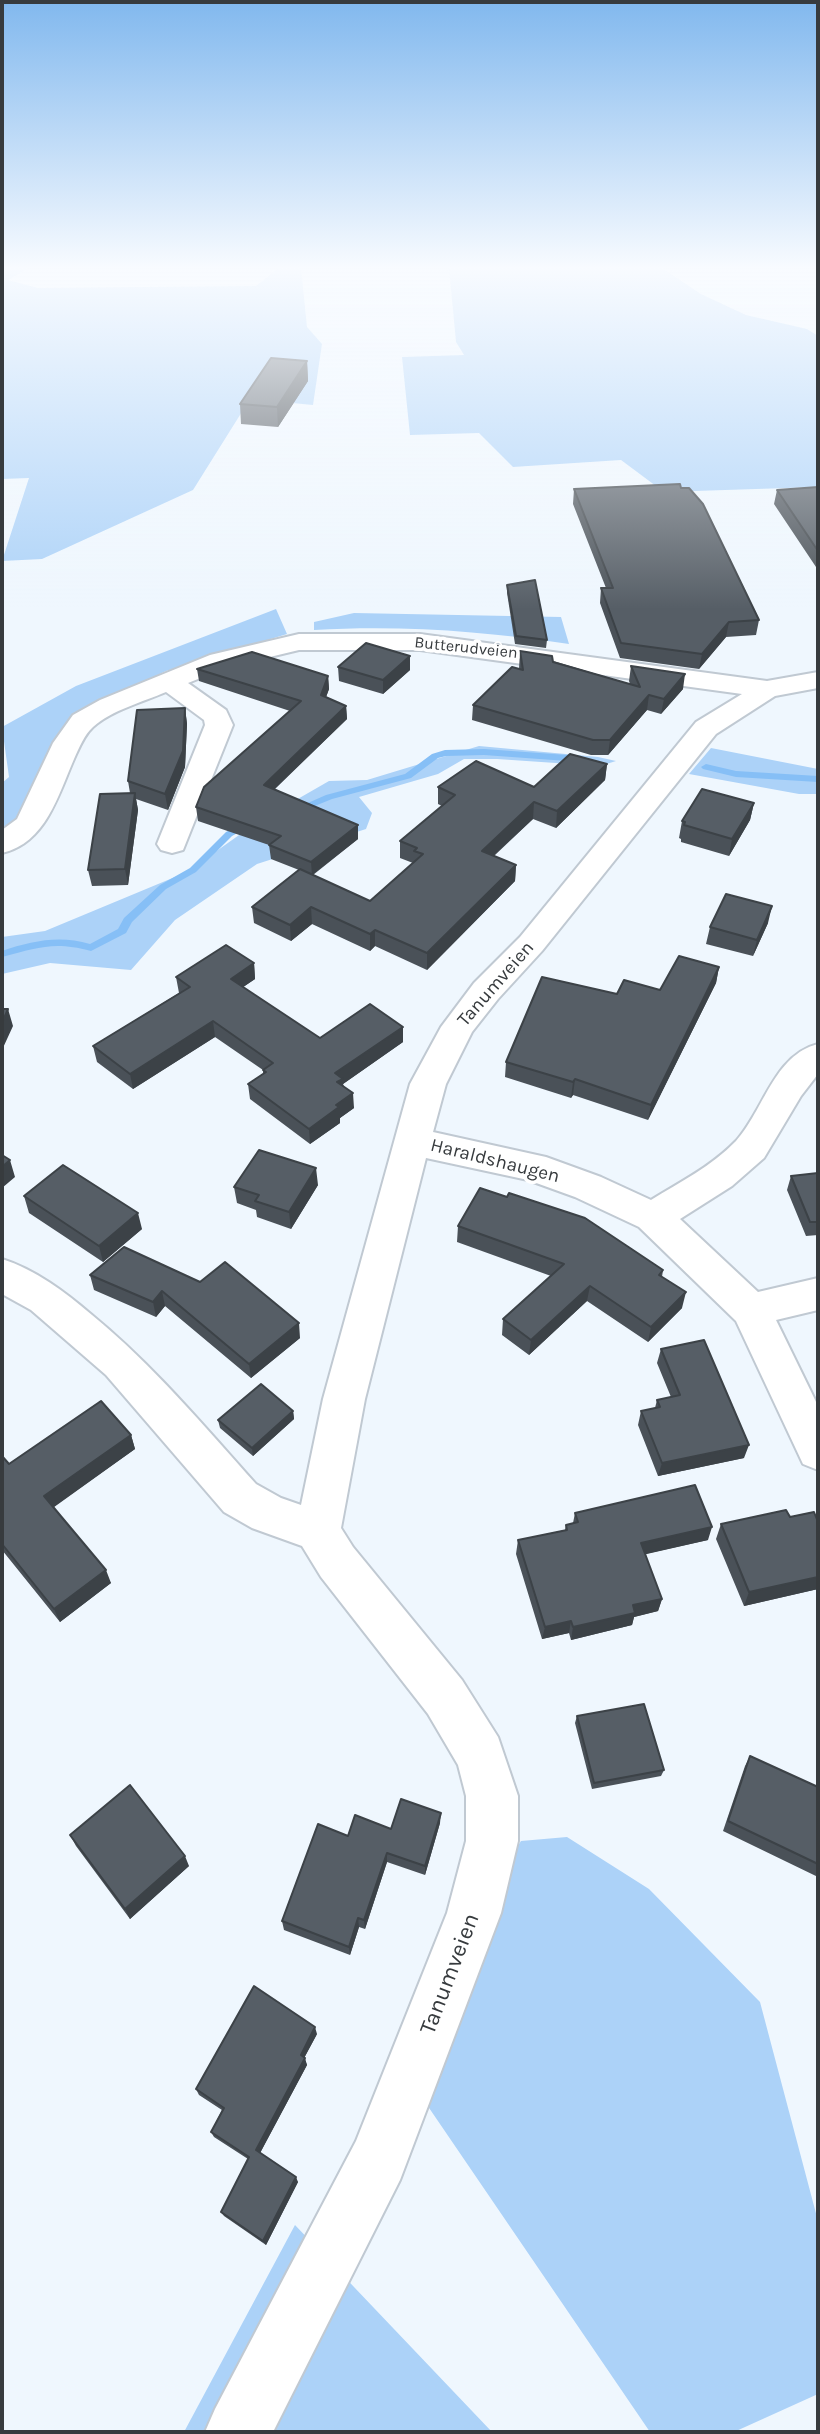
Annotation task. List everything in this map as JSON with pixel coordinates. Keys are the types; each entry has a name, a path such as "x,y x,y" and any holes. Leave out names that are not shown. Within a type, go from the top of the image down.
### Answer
{"street":[{"name":"Butterudveien","path":"2,844 30,824 67,743 83,721 219,662 299,642 420,642 767,689"},
{"name":"Tanumveien","path":"238,2432 379,2159 474,1913 492,1842 492,1796 480,1755 445,1697 337,1562 318,1531 344,1399 428,1084 458,1027 486,991 531,944 706,727 767,689 818,680"},
{"path":"169,682 216,716 219,725 172,844"},
{"path":"653,1217 707,1183 751,1148 783,1094 818,1056"},
{"name":"Haraldshaugen","path":"412,1141 533,1167 589,1187 653,1217 751,1310 818,1451"},
{"path":"2,1275 45,1299 121,1363 240,1498 268,1514 318,1531"},
{"path":"751,1310 818,1294"}],"shaded area":[{"path":"2,382 316,382 313,405 250,399 193,490 42,559 2,561 29,478 2,479"},
{"path":"405,382 818,382 818,487 664,492 621,460 513,467 479,433 410,435"},
{"path":"276,609 287,634 166,671 82,711 38,796 9,828 2,832 2,783 9,777 2,727 76,686"},
{"path":"354,613 561,617 569,644 442,630 314,630 314,622"},
{"path":"479,746 616,761 600,766 464,759 438,774 359,797 372,813 366,829 257,864 175,920 131,970 50,963 2,974 2,937 45,931 187,872 256,823 329,781 367,780"},
{"path":"711,748 818,769 818,794 799,794 689,774"},
{"path":"567,1837 649,1889 760,2002 818,2221 818,2394 734,2432 650,2432 425,2102 487,1951 474,1913 521,1841"},
{"path":"295,2225 492,2432 184,2432"}],"building":[{"path":"255,382 294,382 277,407 240,404"},
{"path":"680,484 681,488 689,488 703,504 759,620 729,622 702,654 621,643 601,588 613,588 574,489"},
{"path":"818,487 818,551 777,490"},
{"path":"535,580 547,640 516,636 507,585"},
{"path":"366,643 410,656 383,680 338,667"},
{"path":"520,651 552,656 553,662 640,687 631,666 685,674 664,699 649,695 610,740 593,740 473,705 512,667 523,670"},
{"path":"252,652 328,676 321,695 346,706 264,785 358,825 311,862 269,845 281,836 196,807 204,787 301,701 197,669"},
{"path":"185,708 183,751 165,794 128,781 137,710"},
{"path":"570,754 607,764 557,811 534,802 482,851 516,865 427,953 375,930 370,934 311,907 290,925 252,907 300,869 370,901 423,854 414,851 417,848 400,841 455,795 438,787 476,761 534,787"},
{"path":"702,789 754,803 732,839 684,825 685,822 682,821"},
{"path":"135,793 125,869 88,870 100,794"},
{"path":"726,894 772,906 757,940 710,927"},
{"path":"226,945 254,963 231,979 320,1038 370,1004 403,1027 335,1073 343,1079 337,1082 353,1093 309,1129 248,1084 266,1072 263,1070 273,1063 213,1021 130,1074 93,1046 190,987 176,977"},
{"path":"679,956 719,967 651,1105 575,1079 573,1082 506,1062 542,977 617,994 624,980 660,990"},
{"path":"2,1009 8,1009 2,1023"},
{"path":"259,1150 316,1168 289,1212 255,1201 259,1195 234,1187"},
{"path":"2,1155 10,1160 2,1167"},
{"path":"63,1165 138,1213 99,1246 24,1196"},
{"path":"818,1173 818,1222 810,1222 791,1176"},
{"path":"480,1188 507,1197 509,1193 585,1218 663,1270 659,1275 686,1292 651,1327 590,1286 531,1340 503,1319 564,1264 458,1226"},
{"path":"124,1247 200,1282 225,1262 299,1323 249,1364 162,1291 153,1302 90,1275"},
{"path":"704,1340 749,1445 662,1463 641,1411 660,1407 657,1400 680,1395 661,1349"},
{"path":"261,1384 293,1411 252,1448 218,1420"},
{"path":"101,1401 131,1435 44,1496 106,1570 54,1609 2,1544 2,1456 9,1464"},
{"path":"695,1485 712,1527 641,1543 662,1599 633,1605 635,1613 573,1627 571,1621 545,1627 518,1540 567,1530 566,1525 578,1522 575,1513"},
{"path":"786,1510 790,1517 814,1512 818,1522 818,1577 749,1592 721,1524"},
{"path":"644,1704 664,1770 594,1783 577,1716"},
{"path":"750,1756 818,1787 818,1864 728,1821"},
{"path":"130,1785 185,1856 125,1909 70,1835"},
{"path":"401,1799 441,1813 425,1866 387,1853 364,1920 358,1918 349,1947 282,1921 318,1824 348,1836 355,1815 391,1829"},
{"path":"254,1986 315,2027 301,2055 305,2058 256,2150 296,2177 263,2241 221,2212 249,2157 211,2132 224,2108 196,2089"}],"waterway":[{"path":"297,810 329,797 408,776 435,756 445,753 484,752 581,759"},
{"path":"706,767 736,774 818,779"},
{"path":"2,954 35,944 71,942 91,948 122,931 128,920 163,887 193,870 229,834 247,824"}]}
